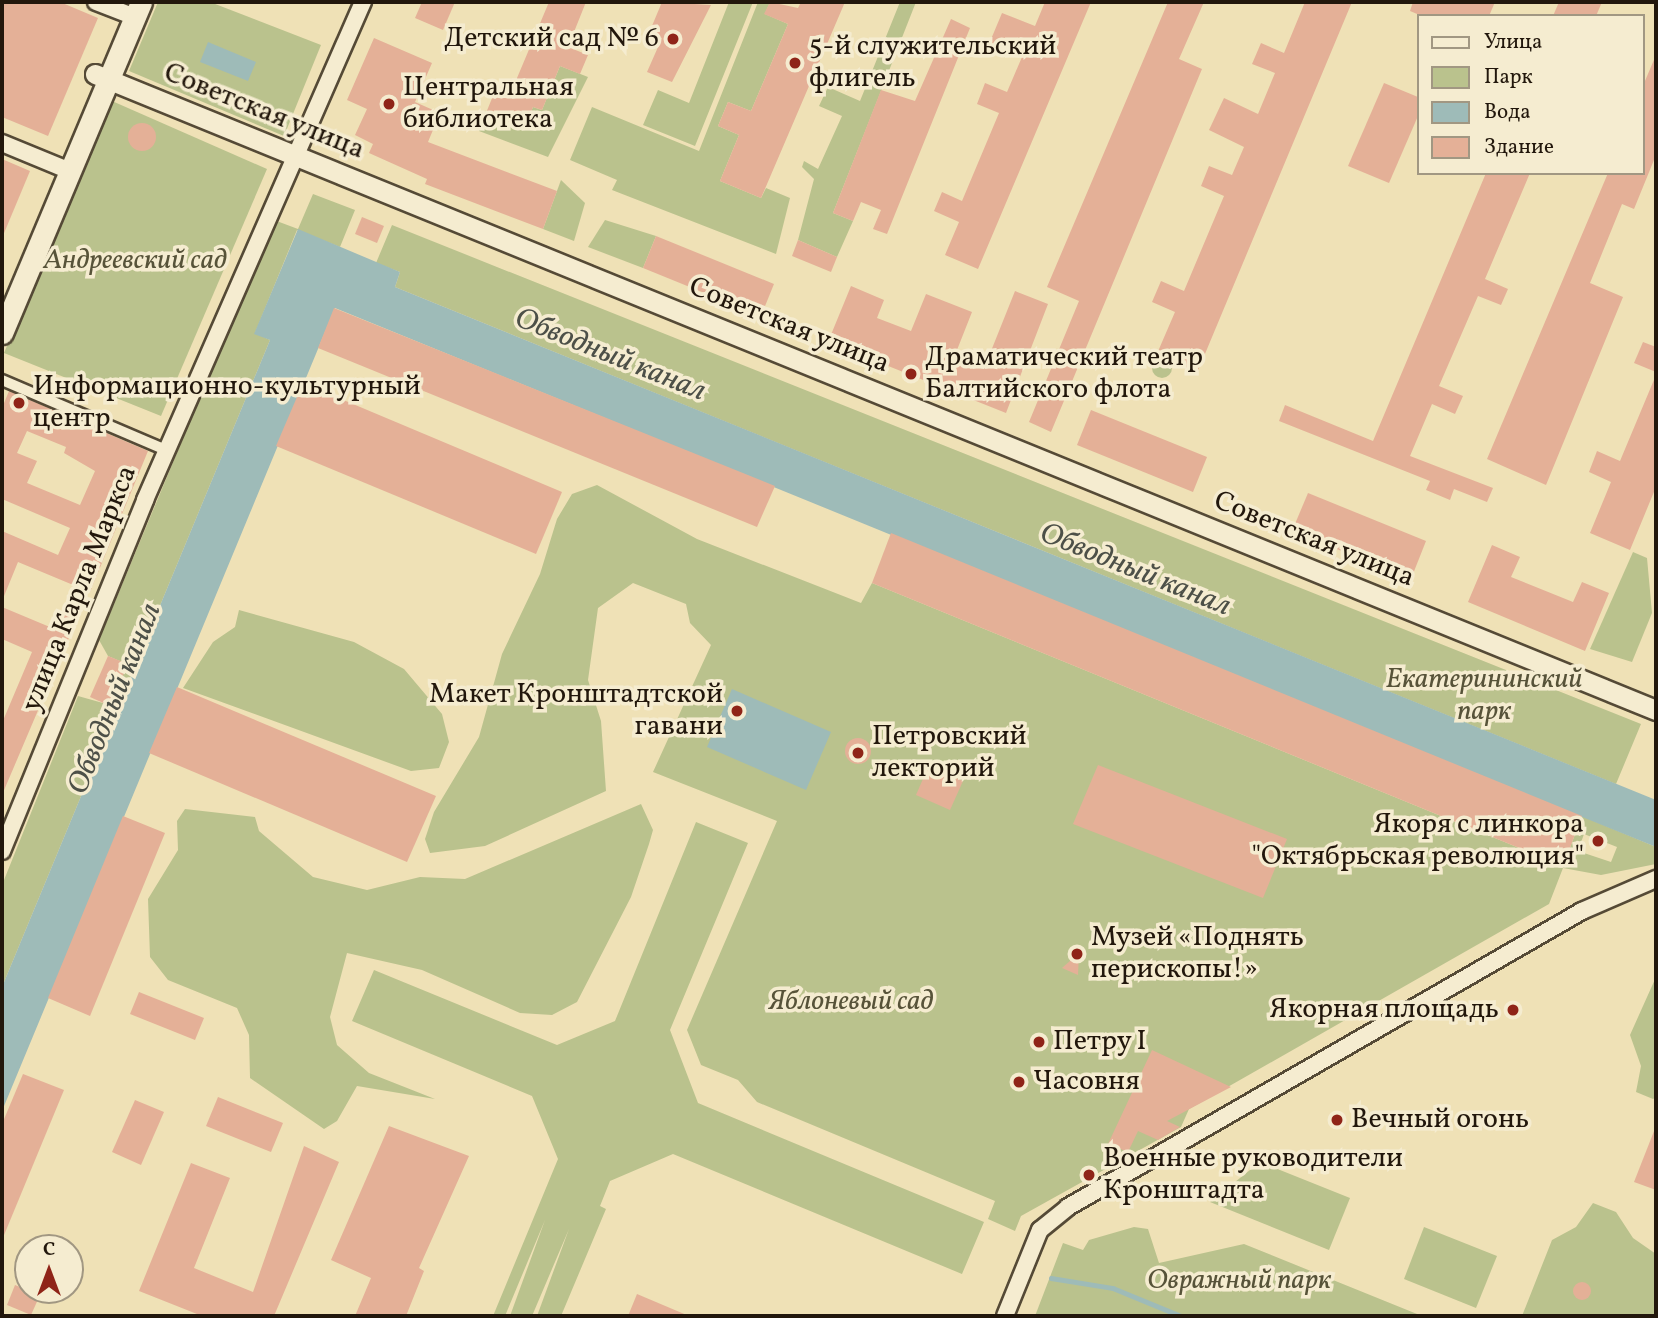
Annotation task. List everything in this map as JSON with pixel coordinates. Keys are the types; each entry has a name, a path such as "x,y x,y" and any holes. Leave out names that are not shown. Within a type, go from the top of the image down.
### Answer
{"main road":[{"path":"2,333 63,169 131,8"},
{"path":"2,296 63,169"}],"street":[{"path":"96,2 131,8"},
{"name":"улица Карла Маркса","path":"2,852 166,450 363,2"},
{"name":"Советская улица","path":"102,76 1656,710"},
{"path":"2,143 63,169"},
{"path":"2,380 166,450"},
{"path":"1005,1316 1040,1230 1068,1207 1613,894 1656,879"}],"green space":[{"path":"158,2 210,2 321,45 284,136 129,71"},
{"path":"729,2 753,2 695,146 643,125 658,90 689,103"},
{"path":"758,2 770,2 765,14 788,24 751,111 728,102 718,126 739,135 720,181 761,198 766,188 790,198 776,254 612,190 617,180 570,160 592,107 699,151"},
{"path":"900,2 916,2 833,213 853,221 837,257 798,240 814,179 802,167 804,161 818,169 842,116 819,106 828,87 860,101"},
{"path":"560,66 588,77 548,157 479,131 486,113 524,129 533,107 542,110"},
{"name":"Андреевский сад","path":"112,101 267,169 161,416 4,353"},
{"path":"561,180 585,203 574,241 543,229"},
{"path":"313,194 355,210 340,247 297,230 255,333 270,340 2,987 2,885 78,696 110,705 127,664 108,656 99,640 274,220 298,229"},
{"path":"605,220 656,236 643,268 588,247"},
{"name":"Екатерининский парк","path":"392,225 1641,724 1616,784 395,287 400,272 376,263"},
{"path":"1162,358 1169,361 1172,368 1169,375 1162,378 1155,375 1152,368 1155,361"},
{"name":"Яблоневый сад","path":"597,485 697,539 861,603 872,583 1563,866 1582,816 1656,847 1656,864 1601,875 1563,868 1549,904 1189,1109 1181,1127 1021,1216 1015,1231 988,1219 995,1201 757,1102 738,1080 701,1065 687,1030 777,821 653,772 711,645 690,623 686,604 633,583 598,608 588,680 601,721 606,791 485,846 430,853 425,839 434,812 479,737 502,654 540,574 557,519 572,494","holes":["1584,834 1617,847 1611,862 1578,851"]},
{"path":"1633,552 1647,558 1652,613 1632,662 1590,649"},
{"path":"239,610 354,642 404,669 442,714 449,742 439,768 411,771 183,688 213,642 235,627"},
{"path":"641,804 653,830 631,897 577,1002 552,1015 520,1013 422,970 347,953 330,1017 337,1045 369,1073 435,1099 357,1086 337,1121 324,1129 250,1078 249,1035 237,1008 168,980 150,957 148,899 178,850 177,821 185,809 255,817 259,831 313,877 367,890 420,877 465,879"},
{"path":"696,822 748,843 670,1030 698,1103 984,1222 962,1274 673,1154 610,1181 600,1206 606,1209 561,1316 537,1316 569,1229 532,1316 510,1316 545,1220 505,1316 493,1316 558,1159 532,1096 352,1021 374,970 557,1045 615,1021"},
{"path":"1656,977 1656,1097 1653,1099 1636,1092 1641,1066 1630,1035"},
{"path":"1260,1162 1350,1198 1329,1250 1210,1202"},
{"path":"1593,1203 1616,1212 1633,1238 1656,1254 1656,1316 1522,1316 1552,1240 1576,1227"},
{"name":"Овражный парк","path":"1134,1227 1148,1229 1159,1263 1244,1244 1422,1316 1035,1316 1063,1243 1083,1250 1089,1240"},
{"path":"1424,1227 1497,1256 1476,1308 1404,1279"}],"water":[{"path":"208,42 256,62 248,81 200,62"},
{"path":"298,229 400,272 395,287 1656,800 1656,847 335,308 2,1111 2,987 270,340 254,334"},
{"path":"732,689 831,732 806,790 707,747"}],"building":[{"path":"2,2 60,2 98,18 48,136 2,117"},
{"path":"422,2 455,2 443,30 415,18"},
{"path":"549,2 586,2 568,47 588,55 580,74 560,66 542,110 533,107 524,130 486,113 495,91 509,97"},
{"path":"662,2 711,5 672,82 647,72 662,38 649,33"},
{"name":"5-й служительский флигель","path":"770,2 798,8 801,2 845,2 761,198 720,181 739,135 718,126 728,102 751,111 788,24 764,14"},
{"path":"1045,2 1091,2 978,269 945,255 959,222 934,211 942,192 962,201 999,113 977,104 985,83 1007,92 1022,57 989,44 1002,13 1035,26"},
{"path":"1168,2 1204,2 1179,59 1202,69 1051,432 1029,422 1079,301 1047,287"},
{"path":"1305,2 1352,2 1197,373 1156,356 1175,312 1152,302 1161,281 1184,291 1224,196 1201,186 1209,166 1232,175 1244,147 1209,130 1224,98 1258,114 1275,73 1252,64 1261,43 1284,53"},
{"path":"1413,2 1495,2 1490,14 1417,14 1410,11"},
{"path":"1559,2 1602,2 1597,14 1554,14"},
{"path":"951,19 970,28 887,234 873,229 881,210 861,202 853,221 833,213 881,90 915,101"},
{"path":"374,38 432,63 415,102 440,113 428,142 557,191 543,229 425,184 427,179 369,153 373,144 355,135 367,109 347,100"},
{"path":"1656,55 1656,155 1634,209 1622,204 1590,283 1623,297 1546,485 1487,459 1607,175 1644,175 1644,83"},
{"path":"1384,83 1416,96 1416,121 1389,183 1348,166"},
{"path":"142,123 152,127 156,137 152,147 142,151 132,147 128,137 132,127"},
{"path":"2,159 30,171 2,238"},
{"path":"1485,175 1529,175 1485,279 1508,289 1501,305 1478,296 1439,386 1463,396 1455,414 1432,404 1410,456 1493,488 1487,502 1454,489 1450,500 1426,490 1430,481 1279,421 1285,405 1373,441"},
{"path":"362,217 384,226 377,243 355,234"},
{"path":"656,236 774,284 761,316 643,268"},
{"path":"798,240 837,257 831,272 792,256"},
{"path":"851,286 884,300 877,318 911,331 926,294 972,312 957,350 987,361 1015,291 1048,304 1006,413 828,342"},
{"path":"334,308 775,486 757,527 318,348"},
{"path":"1643,342 1656,347 1656,372 1634,363"},
{"path":"1656,375 1656,487 1630,550 1590,533 1611,482 1589,472 1597,451 1620,461"},
{"path":"303,383 562,492 536,554 276,446"},
{"path":"9,391 148,451 90,592 18,562 2,601 2,531 58,555 70,528 2,499 2,408","holes":["27,431 66,447 64,453 95,471 80,505 27,483 37,461 17,453"]},
{"path":"1091,410 1207,457 1193,492 1077,445"},
{"path":"1308,493 1426,541 1411,579 1292,531"},
{"path":"891,533 1582,816 1563,866 872,583"},
{"path":"1492,545 1520,557 1511,577 1573,602 1582,582 1609,593 1585,651 1468,602"},
{"path":"2,607 57,630 66,609 79,614 2,795 2,723 32,652 2,639"},
{"path":"108,656 128,664 110,706 90,697"},
{"path":"177,687 436,796 407,862 149,753"},
{"name":"Петровский лекторий","path":"858,738 867,742 871,751 867,760 858,764 849,760 845,751 849,742"},
{"path":"929,765 963,781 950,810 916,795"},
{"path":"1098,765 1287,839 1263,898 1073,824"},
{"path":"123,816 165,833 90,1016 48,998"},
{"path":"1079,953 1078,975 1062,968"},
{"path":"139,992 204,1018 195,1040 130,1014"},
{"path":"1152,1050 1231,1087 1167,1121 1180,1127 1158,1140 1138,1131 1128,1152 1108,1144"},
{"path":"23,1074 64,1090 2,1240 2,1124"},
{"path":"218,1097 283,1123 271,1152 206,1126"},
{"path":"135,1100 164,1112 141,1165 112,1152"},
{"path":"389,1126 469,1156 419,1268 424,1271 406,1316 355,1316 371,1278 331,1260"},
{"path":"1656,1126 1656,1190 1634,1182"},
{"path":"304,1146 339,1162 274,1316 202,1316 139,1291 191,1163 230,1178 194,1268 253,1292"},
{"path":"1582,1282 1588,1285 1591,1291 1588,1297 1582,1300 1576,1297 1573,1291 1576,1285"},
{"path":"14,1288 14,1304 36,1304 31,1315 7,1305"},
{"path":"637,1294 689,1316 628,1316"}],"waterway":[{"path":"1051,1278 1113,1288 1181,1316"}],"place":[{"name":"Детский сад № 6","path":"673,39"},
{"name":"5-й служительский флигель","path":"795,63"},
{"name":"Центральная библиотека","path":"389,104"},
{"name":"Драматический театр Балтийского флота","path":"911,374"},
{"name":"Информационно-культурный центр","path":"19,403"},
{"name":"Макет Кронштадтской гавани","path":"737,711"},
{"name":"Петровский лекторий","path":"858,753"},
{"name":"Якоря с линкора \"Октябрьская революция\"","path":"1598,841"},
{"name":"Музей «Поднять перископы!»","path":"1077,954"},
{"name":"Якорная площадь","path":"1513,1010"},
{"name":"Петру I","path":"1039,1042"},
{"name":"Часовня","path":"1019,1082"},
{"name":"Вечный огонь","path":"1337,1120"},
{"name":"Военные руководители Кронштадта","path":"1089,1175"}],"water label":[{"name":"Обводный канал","path":"610,355"},
{"name":"Обводный канал","path":"1135,570"},
{"name":"Обводный канал","path":"115,699"}]}
